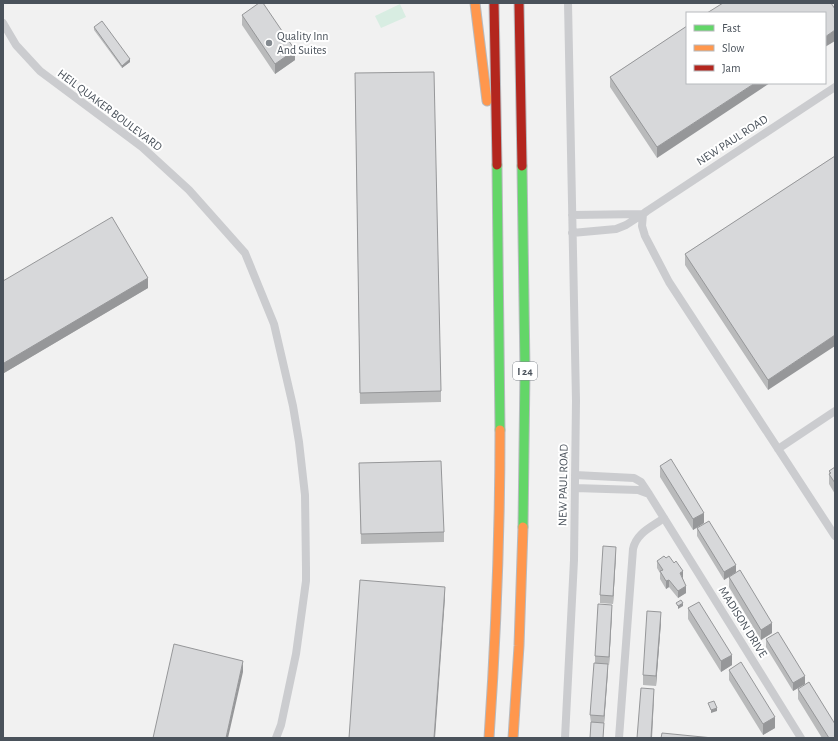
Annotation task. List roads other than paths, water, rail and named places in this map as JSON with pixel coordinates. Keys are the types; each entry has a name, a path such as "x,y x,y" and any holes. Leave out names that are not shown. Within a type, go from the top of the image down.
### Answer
{"highway":[{"path":"475,3 497,191"},
{"name":"I 24","path":"489,738 494,673 500,527 501,386 494,3"},
{"name":"I 24","path":"513,738 519,670 526,460 519,3"}],"street":[{"name":"NEW PAUL ROAD","path":"565,738 572,604 576,401 568,3"},
{"name":"HEIL QUAKER BOULEVARD","path":"3,23 16,45 40,71 142,147 189,190 246,253 274,324 293,406 299,442 305,495 306,568 306,581 296,654 281,725 276,738"},
{"name":"NEW PAUL ROAD","path":"572,233 616,229 626,225 835,87"},
{"path":"572,215 643,214 642,226 645,236 669,282 835,536"},
{"path":"778,449 835,411"},
{"name":"MADISON DRIVE","path":"575,475 631,478 638,480 643,484 801,738"},
{"path":"609,477 609,489"},
{"path":"575,488 638,490 649,494"},
{"path":"619,738 633,549 639,536 664,518"}],"place":[{"name":"Quality Inn And Suites","path":"269,43"}]}
